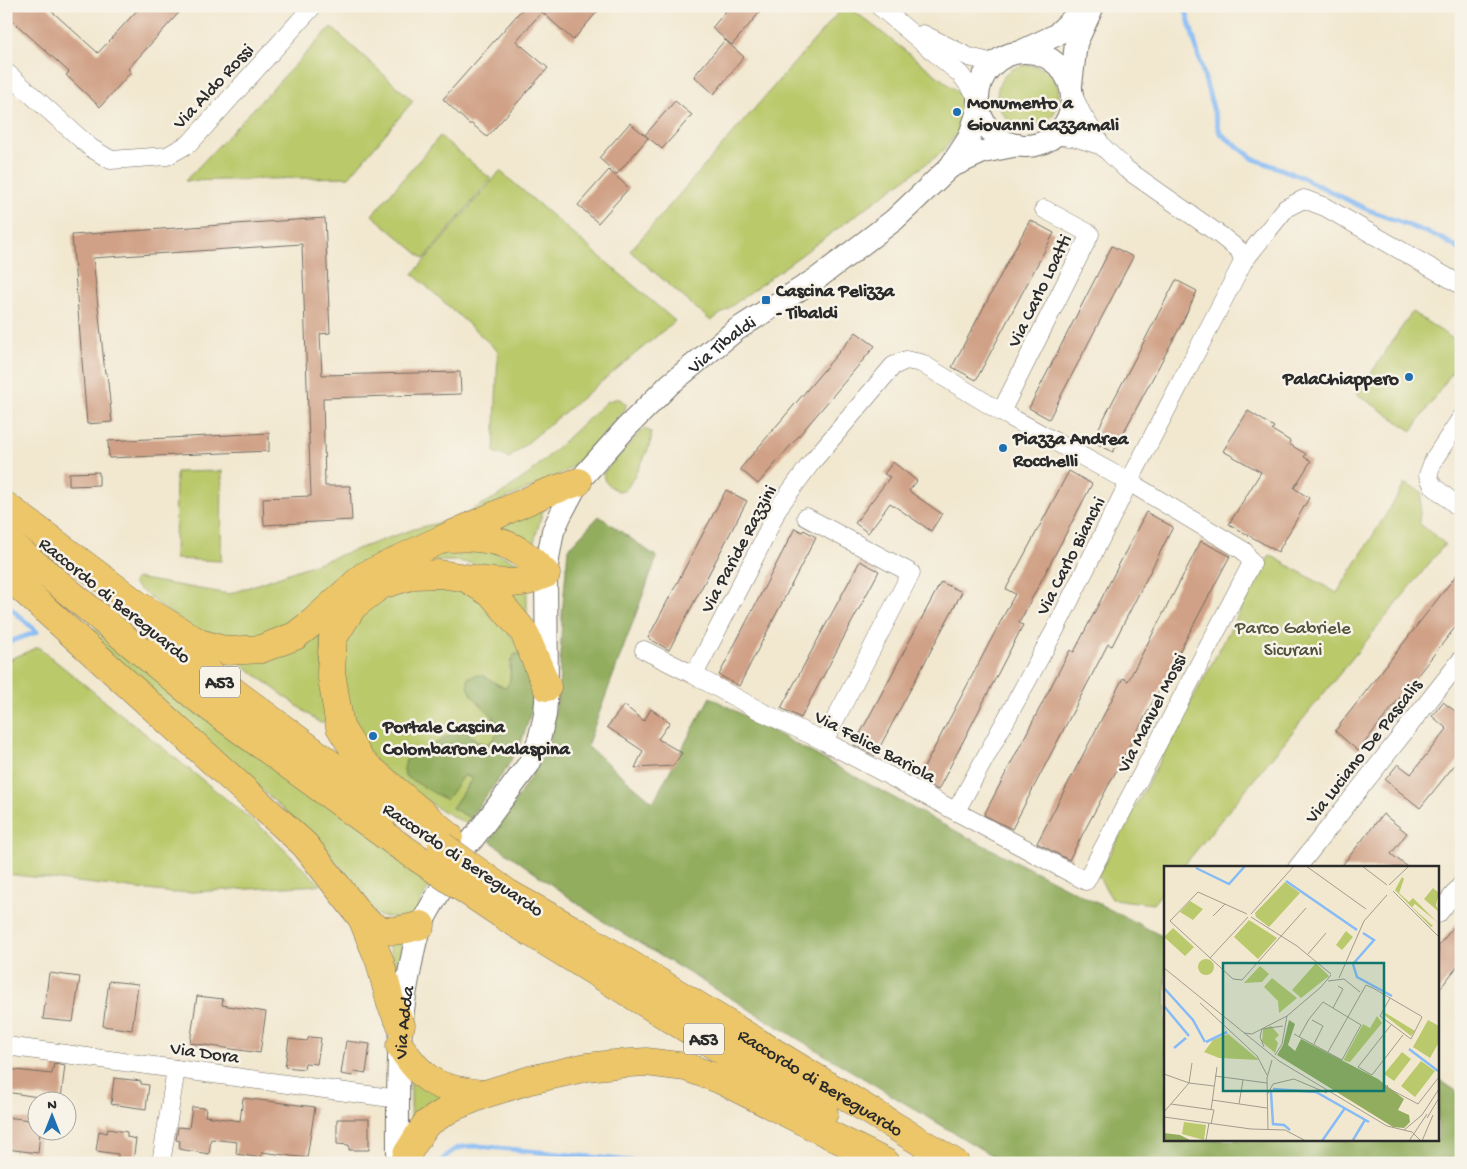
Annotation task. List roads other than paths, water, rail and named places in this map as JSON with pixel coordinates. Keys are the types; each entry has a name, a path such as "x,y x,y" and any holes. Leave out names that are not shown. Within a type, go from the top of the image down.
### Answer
{"highway":[{"path":"6,507 138,605 198,643 228,650 261,649 295,636 364,576 543,494 578,482"},
{"name":"Raccordo di Bereguardo","path":"6,507 97,588 134,617 454,841 509,898 905,1163"},
{"path":"440,540 462,537 484,538 505,544 526,555 546,574 528,581 512,583 440,574 414,575 381,585 353,606 333,638 330,672 340,727 361,761 454,841"},
{"name":"Raccordo di Bereguardo","path":"6,540 197,698 397,844 582,935 955,1163"},
{"path":"6,574 305,844 362,918 380,962 400,1035 412,1064 432,1082 457,1091 485,1094"},
{"path":"465,578 493,595 524,632 547,687"},
{"path":"362,918 377,928 392,931 421,925"},
{"path":"405,1163 407,1154 426,1124 453,1107 485,1094 530,1080 587,1067 646,1062 686,1067 727,1083 886,1163"}],"street":[{"name":"Via Aldo Rossi","path":"6,72 91,148 111,160 167,156 190,143 313,6"},
{"path":"1022,52 1056,35 1086,6"},
{"path":"883,10 960,74 978,103 986,125 993,133 1018,145 1028,146 1047,141 1062,129 1067,121 1073,103 1072,90 1076,43 1093,6"},
{"path":"883,10 940,43 969,57 994,63"},
{"path":"978,103 982,78 994,63 1007,55 1022,52 1038,53 1052,60 1064,70 1082,114 1102,146 1126,169 1240,251 1243,262"},
{"name":"Via Tibaldi","path":"547,687 546,574 548,553 560,514 578,482 626,428 670,384 736,330 819,277 894,220 950,167 969,138 978,103"},
{"path":"1055,135 1077,138 1102,146"},
{"name":"Via Tibaldi","path":"950,167 984,152 1018,145"},
{"name":"Via Carlo Bianchi","path":"956,811 1055,630 1243,262 1286,208 1304,199 1325,207 1461,285"},
{"name":"Via Carlo Loatti","path":"1001,412 1090,234 1044,209"},
{"name":"Via Paride Razzini","path":"694,674 763,541 778,508 811,464 893,366 906,360 921,363 1001,412"},
{"path":"1001,412 1129,482"},
{"path":"1461,418 1434,459 1428,476 1433,486 1461,510"},
{"name":"Via Manuel Mossi","path":"1086,881 1252,563 1244,551 1129,482"},
{"path":"806,517 911,573 824,741"},
{"name":"Via Felice Bariola","path":"644,650 694,674 762,712 824,741 1086,881"},
{"name":"Via Luciano De Pascalis","path":"1298,866 1461,660"},
{"path":"454,841 529,764 539,740 545,716 547,687"},
{"path":"1440,911 1461,885"},
{"name":"Via Adda","path":"398,1163 400,1035 405,989 421,925 442,888"},
{"name":"Via Dora","path":"6,1046 398,1099"},
{"path":"161,1163 176,1069"}],"waterway":[{"path":"1189,6 1186,11 1220,133 1254,159 1297,175 1366,209 1441,238 1461,250"},
{"path":"6,604 37,632 6,643"},
{"path":"440,1163 457,1148 466,1146 651,1163"}],"place":[{"name":"Monumento a Giovanni Cazzamali","path":"957,112"},
{"name":"Cascina Pelizza - Tibaldi","path":"766,300"},
{"name":"PalaChiappero","path":"1409,377"},
{"name":"Piazza Andrea Rocchelli","path":"1003,448"},
{"name":"Portale Cascina Colombarone Malaspina","path":"373,736"}],"park label":[{"name":"Parco Gabriele Sicurani","path":"1293,637"}]}
